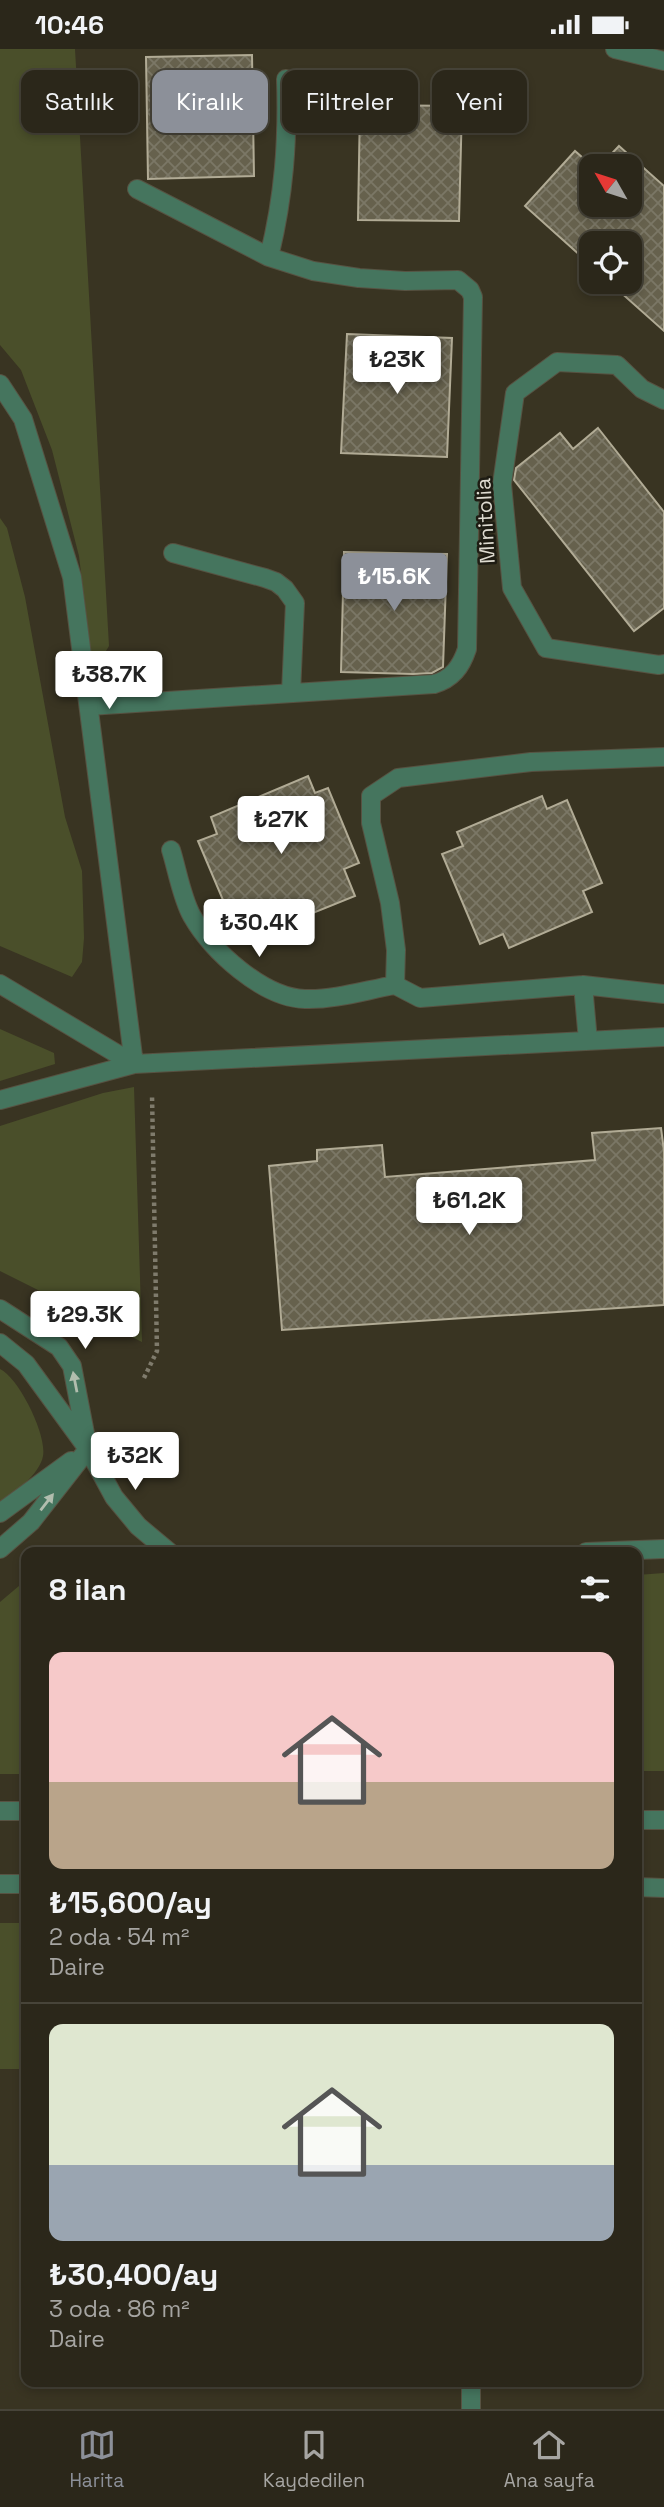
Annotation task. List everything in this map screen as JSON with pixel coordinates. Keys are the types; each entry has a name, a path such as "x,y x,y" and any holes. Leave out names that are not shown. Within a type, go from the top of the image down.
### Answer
{"street":[{"path":"615,49 664,61"},
{"path":"269,257 284,184 288,133"},
{"path":"89,706 433,684 451,676 462,664 467,649 473,297 470,290 458,280 405,281 313,271 269,257 137,190"},
{"name":"Minitolia","path":"664,400 642,389 617,365 557,362 515,393 502,484 512,588 547,648 664,664"},
{"path":"0,384 23,419 72,577 142,1064"},
{"path":"0,410 23,419"},
{"path":"173,553 265,578 285,589 295,603 291,693"},
{"path":"395,985 396,950 390,904 371,823 371,796 398,778 531,762 664,757"},
{"path":"170,850 191,915 225,957 266,988 303,999 395,985 420,998 583,985 664,994"},
{"path":"0,984 142,1064"},
{"path":"583,985 588,1041"},
{"path":"0,1100 142,1064 664,1037"},
{"path":"0,1309 59,1347 72,1366 88,1449 31,1522 0,1549"},
{"path":"0,1343 26,1364 88,1449 114,1497 138,1526 163,1547"},
{"path":"0,1513 88,1449"},
{"path":"642,1550 664,1549"},
{"path":"0,1811 21,1811"},
{"path":"642,1820 664,1820"},
{"path":"0,1884 21,1884"},
{"path":"642,1887 664,1888"},
{"path":"471,2387 471,2409"}],"path":[{"path":"142,1064 157,1351 144,1378"}],"green space":[{"path":"0,49 75,49 76,70 21,70 21,133 80,133 109,646 93,672 79,556 52,450 21,370 0,345"},
{"path":"0,518 7,528 25,597 65,817 82,871 82,962 72,977 0,946"},
{"path":"0,1029 54,1053 55,1064 0,1081"},
{"path":"134,1087 142,1342 0,1271 0,1126 103,1093"},
{"path":"0,1369 15,1383 30,1408 41,1435 43,1456 37,1470 0,1505"},
{"path":"664,1573 664,1771 642,1771 642,1575"},
{"path":"21,1584 21,1774 0,1774 0,1602"},
{"path":"0,1923 21,1923 21,2069 0,2069"}],"building":[{"path":"252,55 252,70 152,70 152,133 253,133 254,176 148,179 146,57"},
{"path":"418,106 432,106 432,133 461,133 459,221 358,220 360,133 418,133"},
{"path":"619,146 628,154 611,154"},
{"path":"575,151 579,155 579,217 642,217 642,166 664,186 664,331 622,294 642,294 642,231 579,231 579,254 525,206"},
{"path":"347,334 452,338 447,457 341,453"},
{"path":"598,428 664,512 664,608 634,631 514,480 516,468 560,433 573,449"},
{"path":"344,552 447,554 443,667 432,673 413,674 341,672"},
{"path":"308,776 315,793 328,788 359,863 344,869 355,896 261,934 252,911 231,919 198,841 217,834 211,817"},
{"path":"542,796 547,809 567,800 602,883 583,891 592,912 509,948 503,934 480,944 442,854 463,846 457,832"},
{"path":"661,1128 664,1151 664,1305 282,1330 269,1166 317,1161 317,1150 382,1145 385,1177 595,1160 592,1133"}]}
